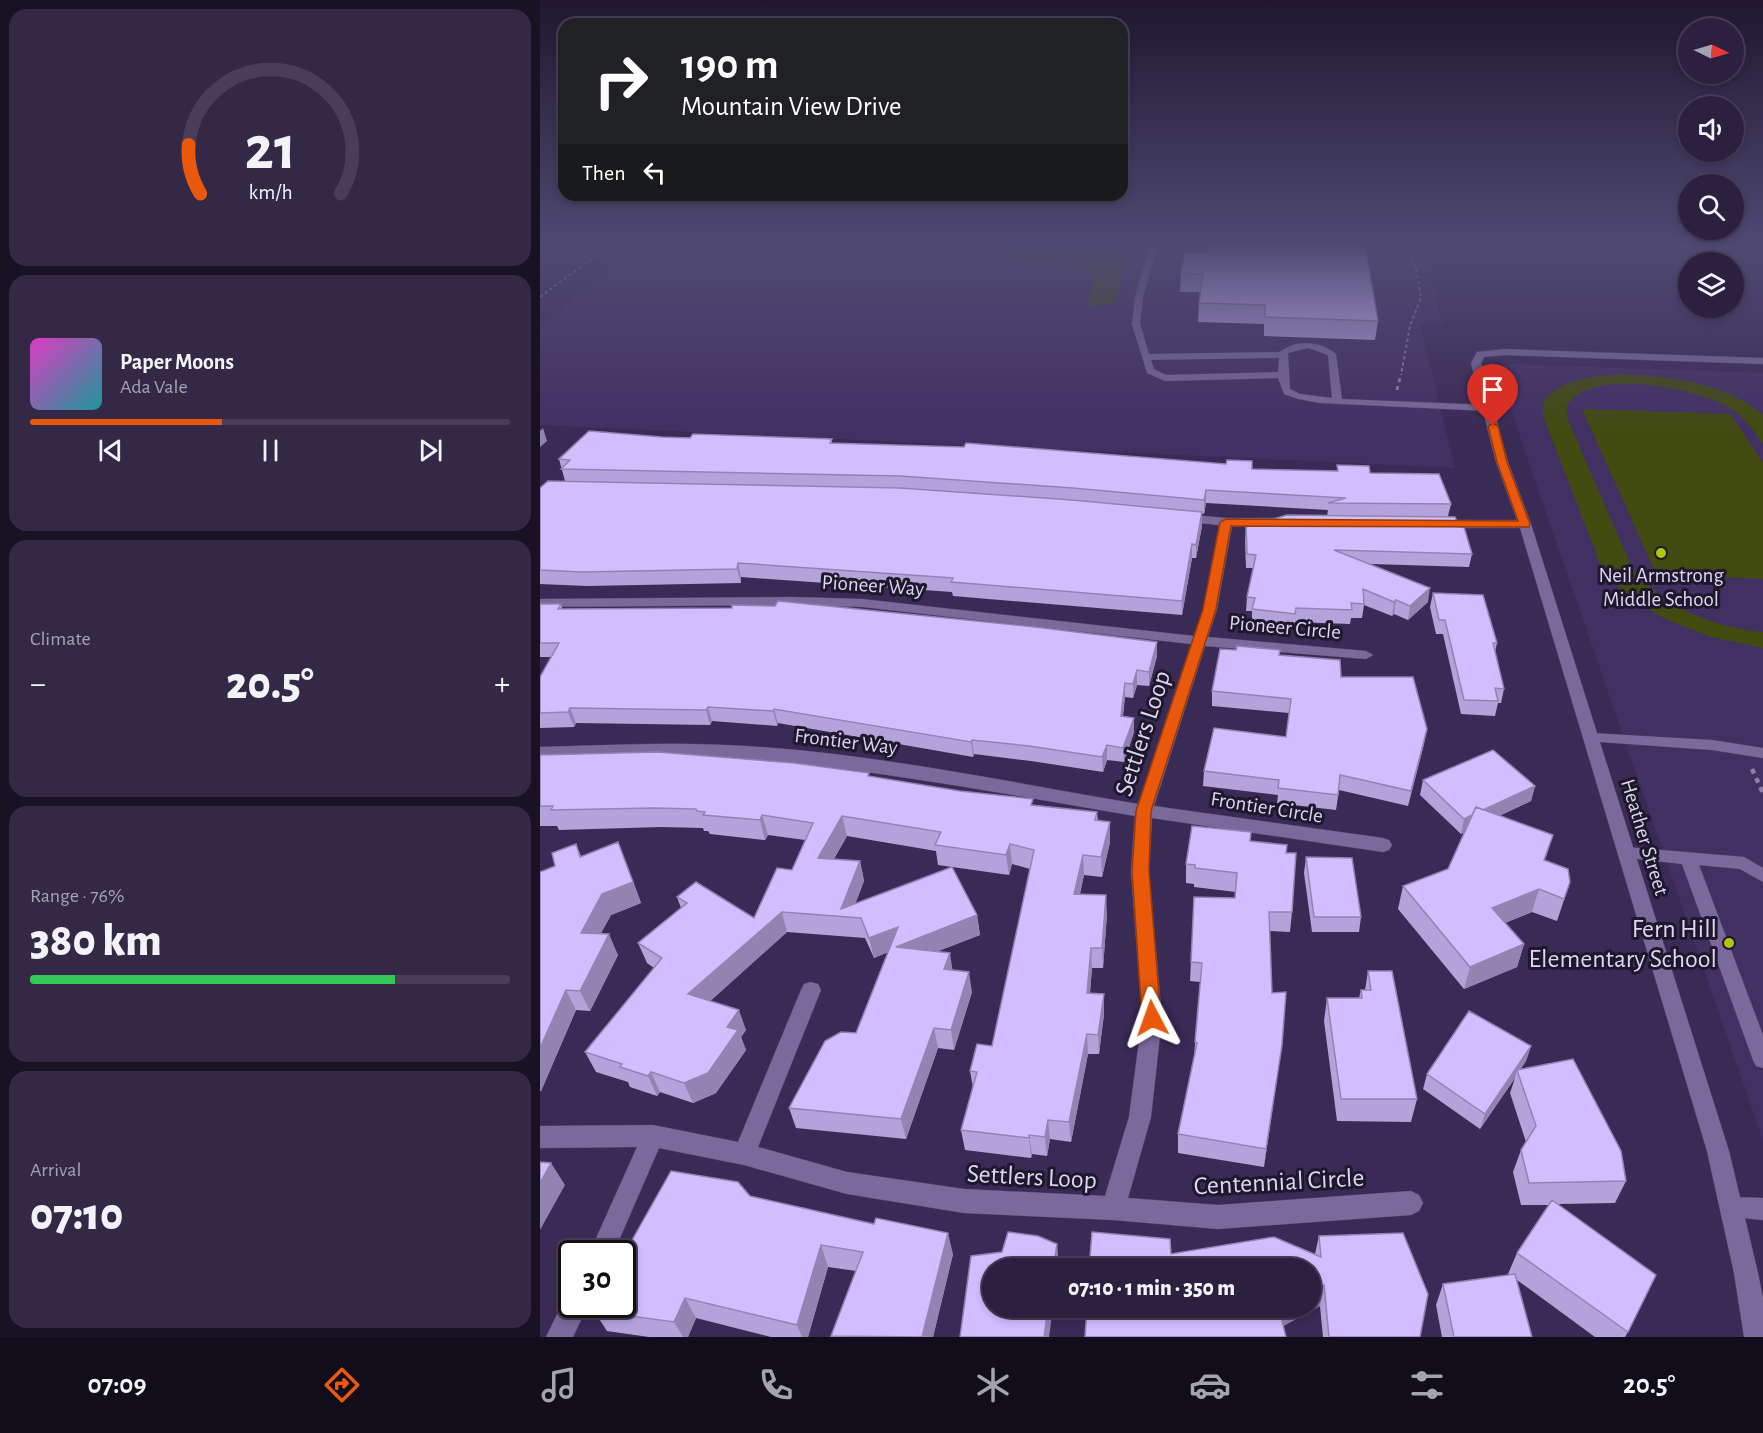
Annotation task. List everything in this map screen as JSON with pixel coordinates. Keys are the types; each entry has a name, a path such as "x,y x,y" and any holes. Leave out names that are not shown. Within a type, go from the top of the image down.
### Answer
{"street":[{"name":"Heather Street","path":"1757,1337 1718,1151 1525,524 1502,462 1476,363 1480,354 1505,352 1763,361"},
{"path":"1167,516 1226,522 1298,523"},
{"name":"Settlers Loop","path":"540,1137 652,1136 744,1154 848,1183 964,1201 1113,1208 1140,1117 1152,1018 1140,871 1144,811 1210,609 1226,522"},
{"path":"1429,524 1525,524"},
{"name":"Pioneer Way","path":"540,603 794,601 862,603 1200,641"},
{"name":"Pioneer Circle","path":"1200,641 1366,655"},
{"name":"Frontier Way","path":"540,753 691,749 781,755 871,765 1144,811"},
{"name":"Frontier Circle","path":"1144,811 1383,845"},
{"path":"744,1154 811,990"},
{"path":"608,1240 652,1136"},
{"name":"Centennial Circle","path":"1113,1208 1218,1217 1411,1203"},
{"path":"559,1337 568,1318"}],"lane":[{"path":"1138,307 1136,324 1150,371 1165,378 1284,375"},
{"path":"1337,401 1333,358 1329,351 1301,346 1284,352 1284,387 1289,394 1303,399 1337,401 1488,408"},
{"path":"1146,357 1284,355"},
{"path":"1591,738 1712,745 1759,758"},
{"path":"1626,853 1744,863 1763,876"},
{"path":"1688,858 1763,1060"},
{"path":"1731,1207 1763,1209"}],"path":[{"path":"1412,404 1398,396 1397,390 1406,356 1410,326 1417,307"},
{"path":"1759,758 1749,762 1763,793"}],"shaded area":[{"path":"563,307 1438,307 1443,324 1420,324 1455,468 540,425 540,325"},
{"name":"Neil Armstrong Middle School","path":"1512,364 1763,373 1763,1141 1499,376 1504,366"}],"green space":[{"path":"1615,374 1653,376 1712,388 1748,404 1763,415 1763,444 1736,412 1703,396 1681,390 1657,386 1611,384 1592,388 1576,396 1567,405 1567,418 1633,570 1660,595 1692,613 1726,626 1763,632 1763,648 1711,637 1663,618 1625,594 1602,569 1543,416 1544,400 1561,387 1577,380"},
{"path":"1582,409 1730,414 1763,463 1763,579 1656,574"}],"building":[{"path":"1265,307 1376,307 1378,321 1265,317"},
{"path":"589,431 690,438 693,434 832,439 830,443 964,447 966,443 1226,464 1227,460 1252,461 1252,469 1338,471 1337,465 1369,466 1370,473 1439,474 1451,504 1328,503 1346,498 1206,490 1204,500 900,476 561,469 570,460 559,459"},
{"path":"548,481 900,488 1202,512 1196,545 1192,544 1182,601 951,582 953,578 738,563 737,569 582,572 540,570 540,488"},
{"path":"1287,515 1455,517 1459,527 1464,527 1472,554 1334,550 1430,588 1410,606 1363,589 1364,604 1351,603 1352,610 1296,608 1295,614 1252,609 1255,598 1247,597 1256,555 1247,554 1246,527"},
{"path":"1433,593 1483,595 1497,643 1493,643 1504,689 1495,688 1498,701 1464,700 1445,620 1439,620"},
{"path":"778,601 1157,642 1149,672 1137,670 1133,684 1125,683 1121,716 1134,718 1123,748 1107,745 1102,757 1029,746 972,740 971,742 774,709 773,711 708,707 706,710 570,708 568,712 540,713 540,677 559,643 540,643 540,604 561,604 558,609 732,608 732,605 775,606"},
{"path":"1237,646 1280,650 1279,655 1340,660 1341,677 1413,677 1427,729 1411,791 1340,775 1338,795 1278,788 1279,780 1204,771 1214,728 1286,737 1291,699 1212,691 1220,649 1236,650"},
{"path":"1493,750 1535,786 1483,810 1476,807 1472,815 1464,819 1423,780"},
{"path":"657,752 794,763 869,773 868,776 960,791 1033,799 1031,805 1097,812 1095,820 1110,822 1101,857 1083,855 1074,894 1106,895 1102,948 1091,948 1087,993 1104,994 1098,1035 1087,1034 1069,1122 1048,1120 1045,1137 1029,1135 1029,1138 961,1130 977,1072 970,1071 977,1044 992,1046 1034,850 1010,844 1006,855 935,845 941,832 842,816 818,858 860,861 841,909 952,867 977,915 896,947 950,953 944,969 969,972 951,1030 934,1028 901,1119 789,1108 825,1041 841,1032 856,1033 898,927 869,938 861,918 782,912 688,994 739,1010 727,1027 738,1030 708,1073 684,1083 651,1072 648,1076 620,1067 622,1064 585,1052 662,958 638,943 687,903 677,897 696,882 754,918 777,868 792,870 813,823 762,815 760,820 703,815 705,812 696,809 551,810 553,806 540,806 540,755"},
{"path":"1476,807 1553,835 1544,860 1568,869 1570,882 1564,899 1539,889 1492,908 1524,944 1470,967 1403,886 1448,869"},
{"path":"1192,826 1251,832 1250,841 1287,845 1286,853 1296,853 1292,912 1269,912 1272,993 1286,992 1282,1045 1266,1149 1178,1134 1197,1043 1195,1042 1202,963 1191,962 1194,897 1235,898 1237,873 1195,868 1195,865 1186,864"},
{"path":"618,842 633,882 602,894 581,933 609,934 580,991 566,990 540,1048 540,872 555,866 552,853 576,844 580,857"},
{"path":"1306,857 1352,858 1361,917 1314,917"},
{"path":"1368,971 1392,971 1417,1099 1341,1099 1327,998 1362,998 1361,990 1371,990"},
{"path":"1469,1011 1531,1046 1485,1114 1427,1074"},
{"path":"1573,1059 1621,1151 1626,1181 1529,1183 1521,1150 1536,1126 1517,1070"},
{"path":"540,1162 551,1163 540,1183"},
{"path":"671,1171 738,1182 750,1196 874,1224 876,1218 948,1233 922,1337 831,1336 863,1252 821,1245 797,1325 685,1298 674,1322 636,1317 636,1240 632,1240"},
{"path":"1552,1200 1656,1275 1628,1332 1517,1253"},
{"path":"1008,1232 1038,1236 1057,1244 1055,1258 982,1258 982,1318 1047,1318 1044,1337 960,1337 971,1256 1002,1252"},
{"path":"1092,1232 1170,1239 1171,1254 1274,1237 1321,1257 1319,1236 1403,1233 1428,1294 1420,1337 1329,1337 1324,1285 1321,1287 1321,1258 1090,1258"},
{"path":"1515,1274 1532,1337 1454,1337 1443,1284"},
{"path":"1086,1318 1281,1318 1286,1337 1085,1337"}],"place":[{"name":"Neil Armstrong Middle School","path":"1661,553"},
{"name":"Fern Hill Elementary School","path":"1729,943"}],"route":[{"path":"1152,1018 1140,871 1144,811 1210,609 1226,522 1525,524 1502,462 1493,426"}]}
